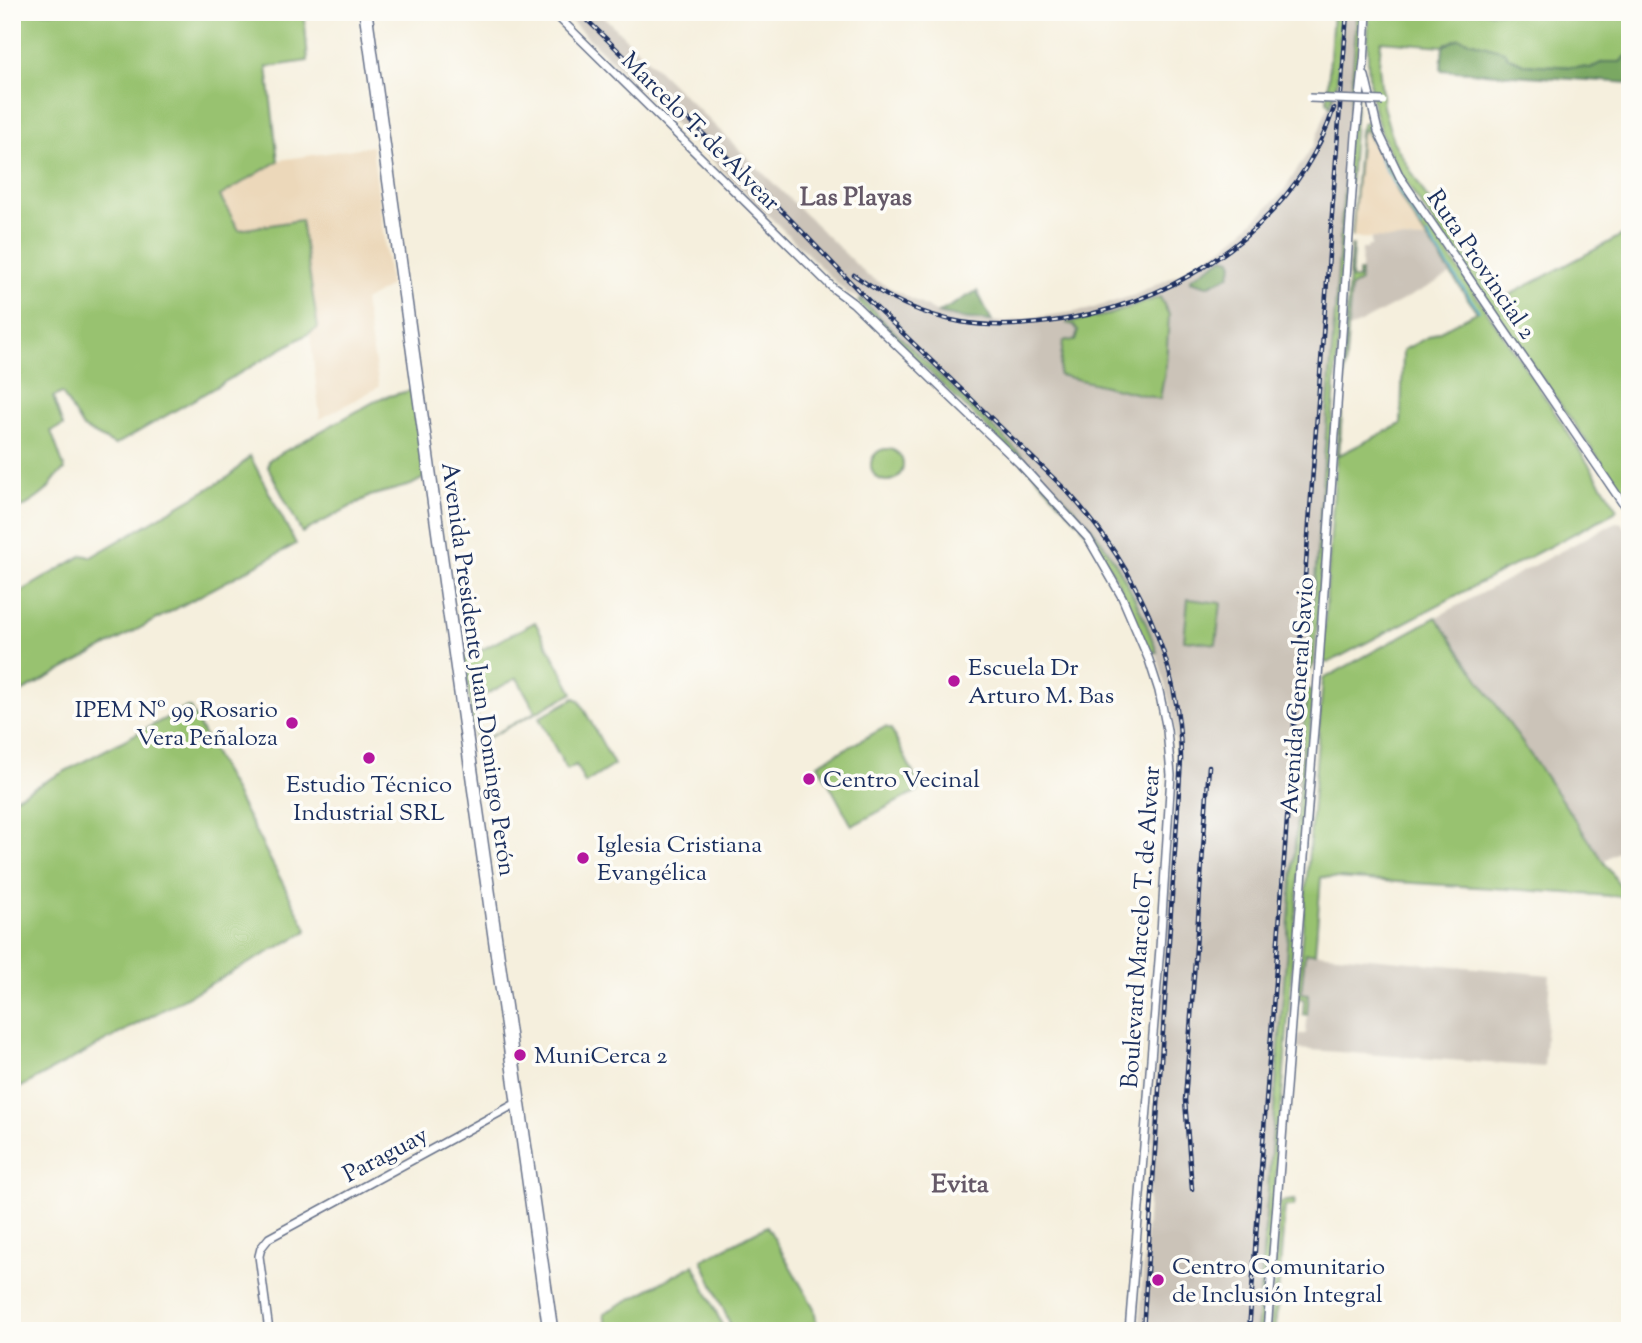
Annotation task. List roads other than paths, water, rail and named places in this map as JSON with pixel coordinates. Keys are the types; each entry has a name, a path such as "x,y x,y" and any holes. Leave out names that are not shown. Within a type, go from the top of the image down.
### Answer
{"main road":[{"name":"Avenida Presidente Juan Domingo Perón","path":"363,12 547,1331"},
{"name":"Avenida Presidente Juan Domingo Perón","path":"368,12 554,1331"},
{"name":"Marcelo T. de Alvear","path":"553,12 834,289 853,303"},
{"name":"Ruta Provincial 2","path":"1367,12 1364,61 1368,96 1375,123 1389,157 1407,189 1630,514"},
{"name":"Avenida General Savio","path":"1267,1331 1364,61"},
{"path":"1309,98 1383,101"},
{"path":"1357,127 1364,118 1370,118 1375,123"},
{"name":"Boulevard Marcelo T. de Alvear","path":"853,303 1039,484 1088,538 1122,597 1149,660 1161,698 1169,741 1171,775 1129,1331"},
{"name":"Paraguay","path":"269,1331 260,1256 263,1244 271,1236 515,1104"}],"waterway":[{"path":"1370,133 1384,167 1422,228"},
{"path":"1427,235 1479,311"}],"railway":[{"path":"579,12 791,220 859,291 1066,490 1112,549 1149,614 1172,685 1179,722 1181,760 1143,1331"},
{"path":"1249,1331 1347,12"},
{"path":"854,275 918,310 974,324 1041,323 1110,309 1193,274 1230,249 1263,220 1292,187 1316,150 1334,108"},
{"path":"1192,1189 1185,1100 1209,766"}],"place":[{"name":"Escuela Dr Arturo M. Bas","path":"954,681"},
{"name":"IPEM Nº 99 Rosario Vera Peñaloza","path":"292,723"},
{"name":"Estudio Técnico Industrial SRL","path":"369,758"},
{"name":"Centro Vecinal","path":"809,779"},
{"name":"Iglesia Cristiana Evangélica","path":"583,858"},
{"name":"MuniCerca 2","path":"520,1055"},
{"name":"Centro Comunitario de Inclusión Integral","path":"1158,1280"}],"district":[{"name":"Las Playas","path":"856,196"},
{"name":"Evita","path":"960,1183"}]}
